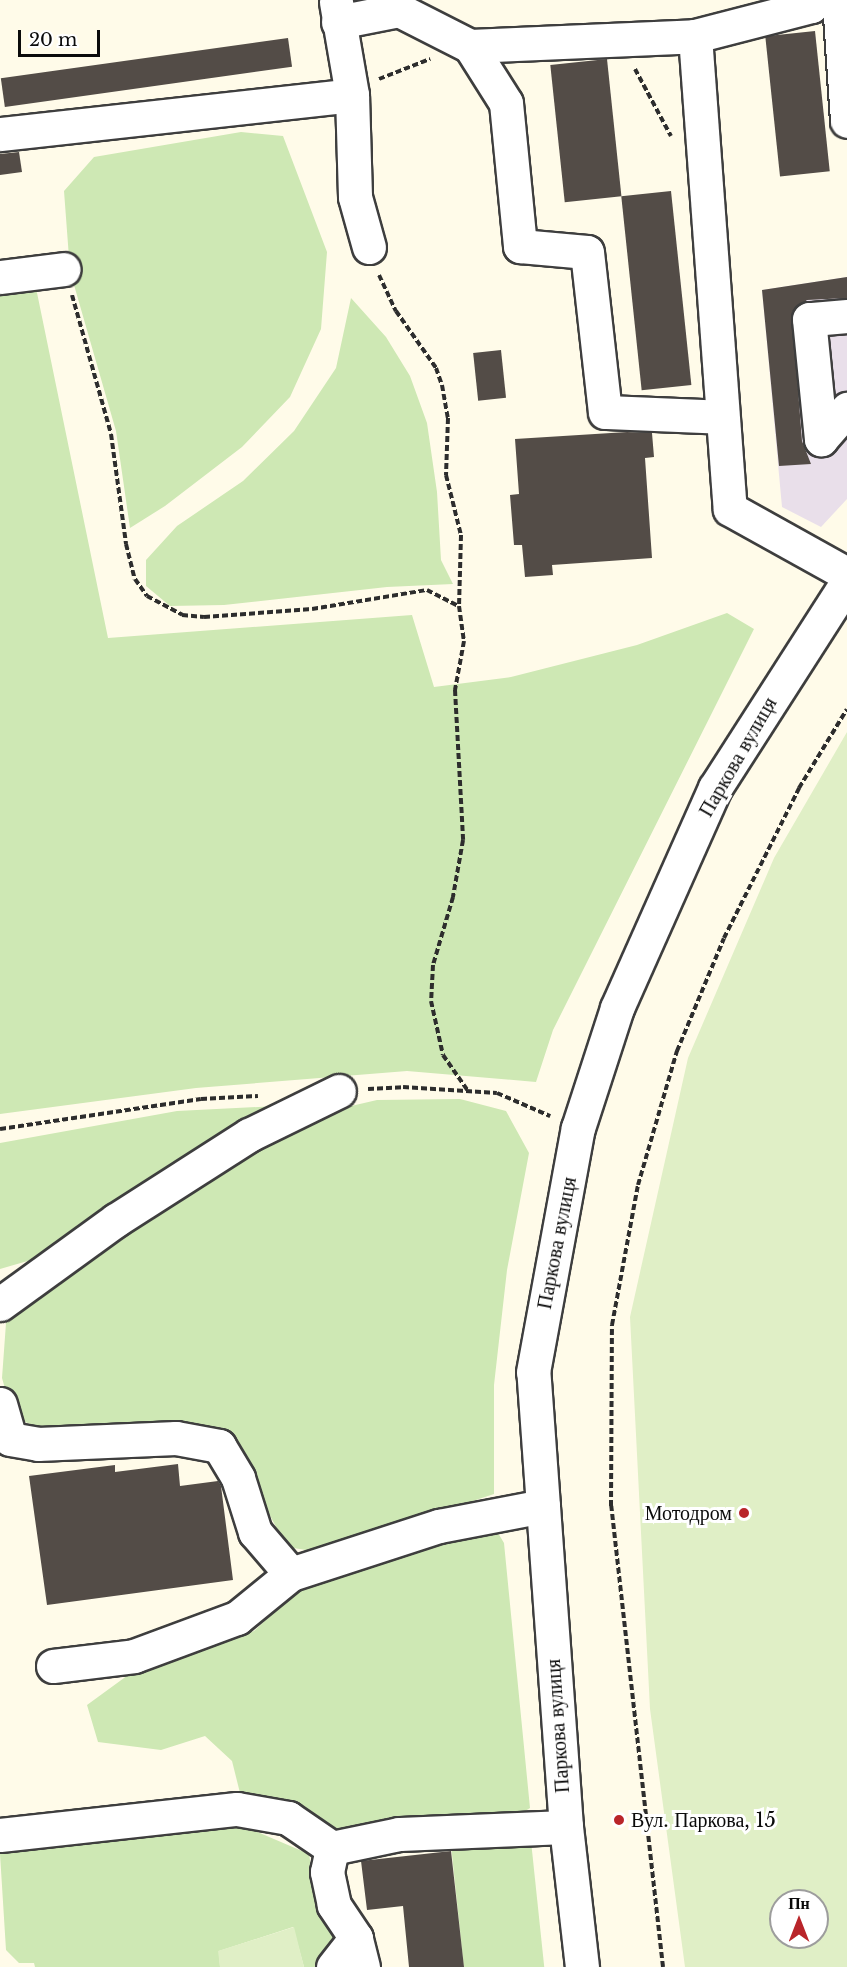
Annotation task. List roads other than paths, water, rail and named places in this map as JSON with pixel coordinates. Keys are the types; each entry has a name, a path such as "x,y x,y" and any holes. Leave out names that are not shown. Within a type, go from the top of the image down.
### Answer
{"street":[{"path":"470,46 695,36 811,6 818,0"},
{"path":"839,0 847,121"},
{"path":"369,247 355,197 352,95 337,11 398,5 470,46 506,104 520,246 587,252 605,412 722,417"},
{"path":"695,36 730,509 847,574"},
{"path":"0,134 352,95"},
{"path":"0,277 64,268"},
{"path":"847,315 809,319 821,439 847,409"},
{"name":"Паркова вулиця","path":"582,1967 566,1827 533,1372 578,1128 617,1008 715,788 847,582"},
{"path":"0,1304 116,1220 249,1135 339,1091"},
{"path":"0,1404 5,1450 38,1444 176,1438 219,1446 238,1478 255,1532 291,1575"},
{"path":"53,1666 134,1656 237,1618 291,1575 439,1526 543,1506"},
{"path":"0,1835 237,1809 288,1818 332,1848 399,1834 566,1827"},
{"path":"332,1848 327,1872 334,1905 359,1953 333,1967"}],"place":[{"name":"Мотодром","path":"744,1513"},
{"name":"Вул. Паркова, 15","path":"619,1820"}]}
